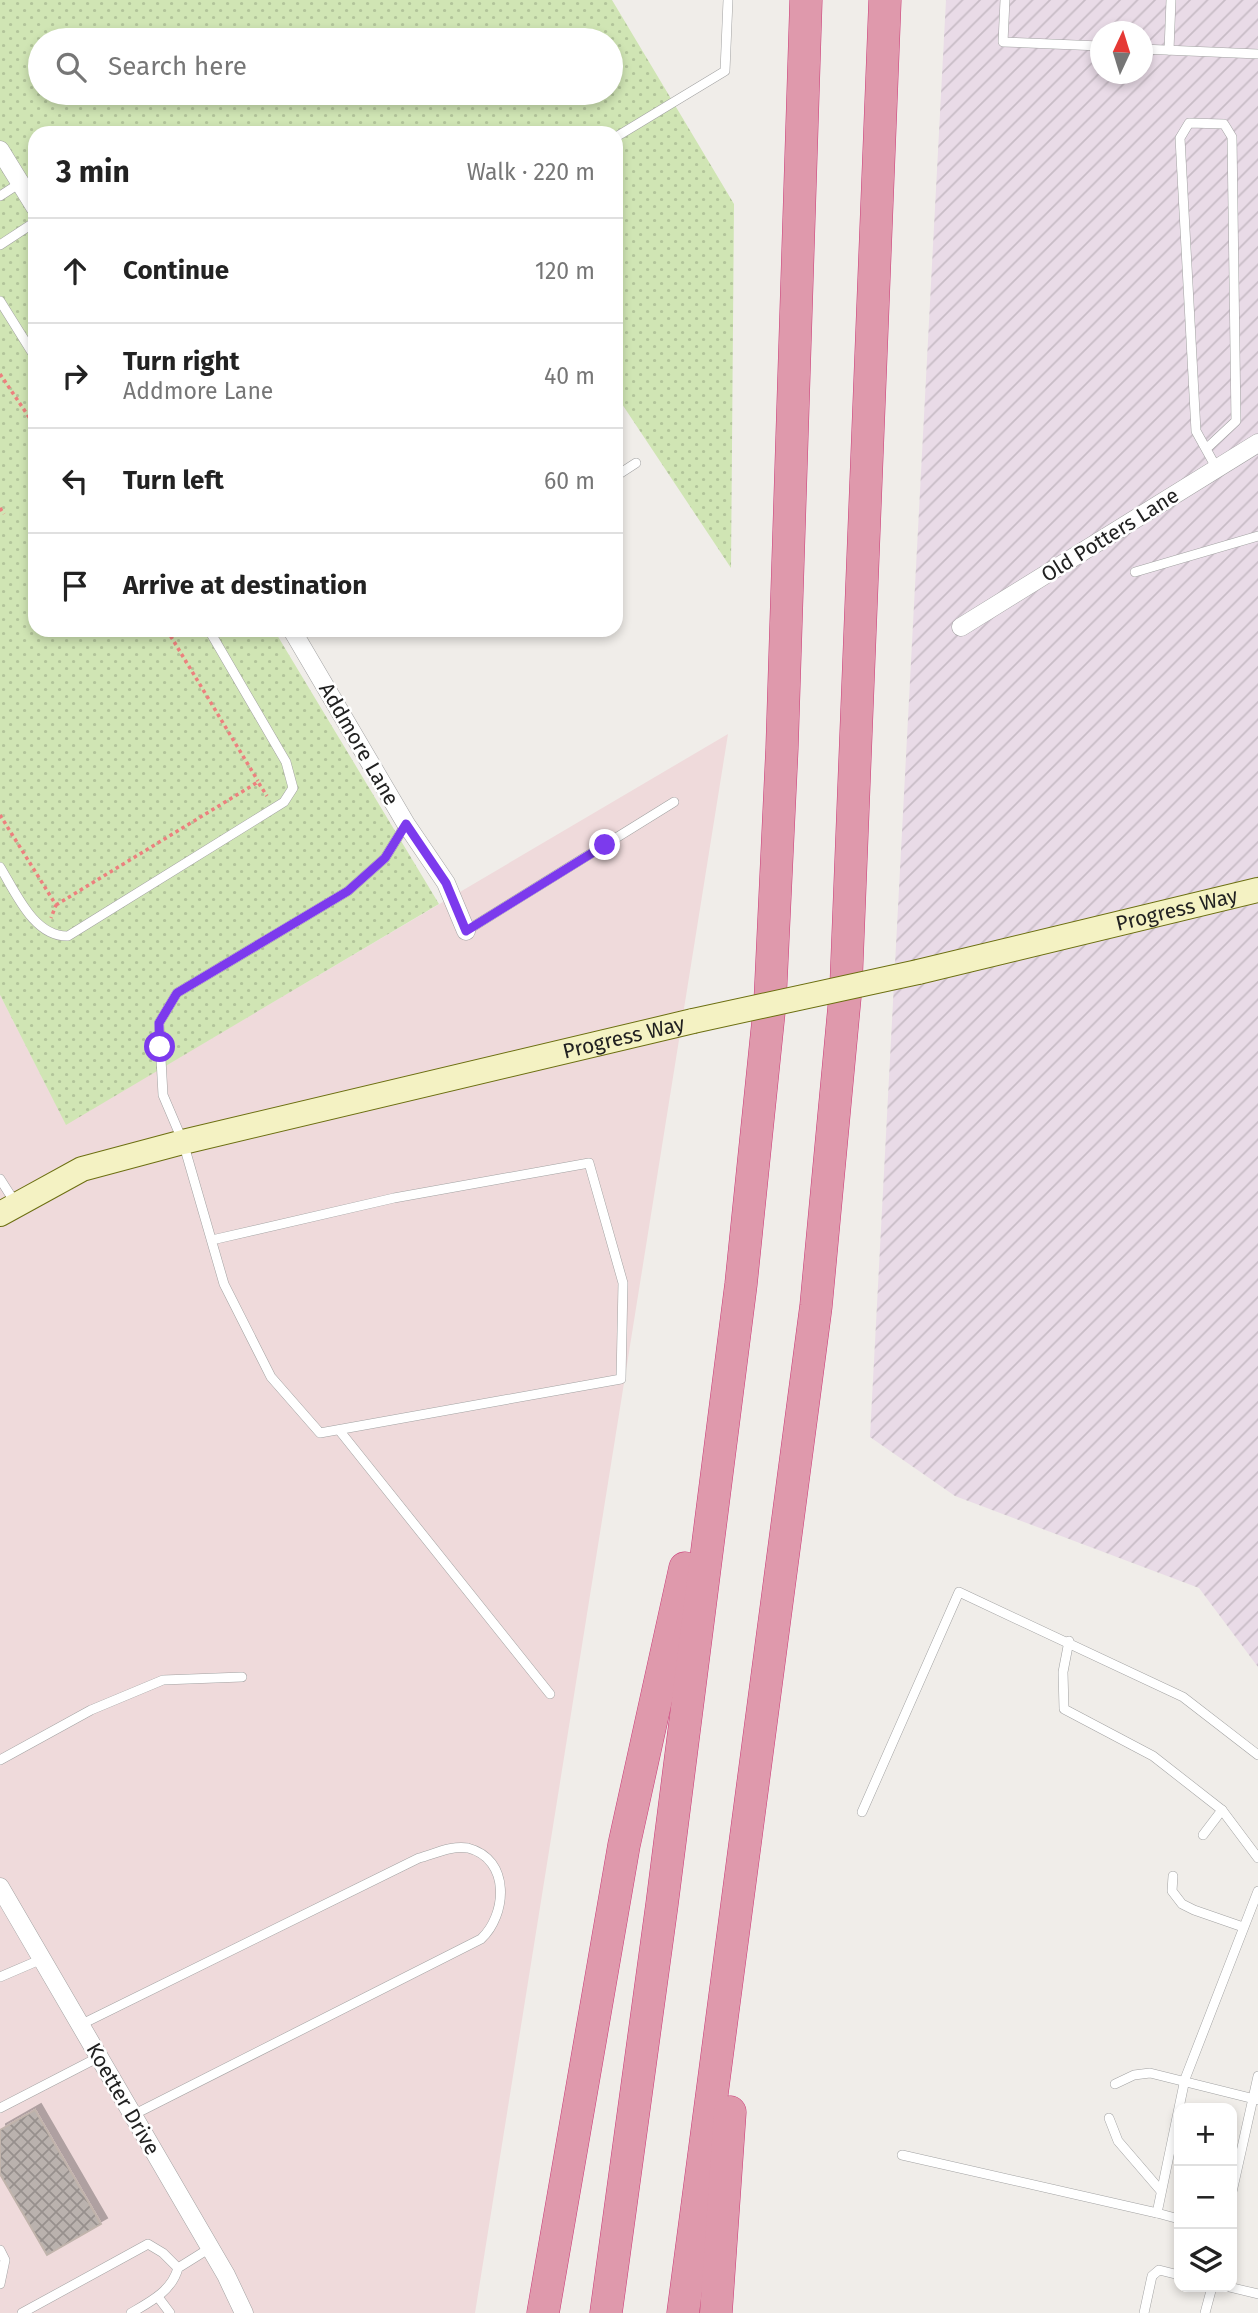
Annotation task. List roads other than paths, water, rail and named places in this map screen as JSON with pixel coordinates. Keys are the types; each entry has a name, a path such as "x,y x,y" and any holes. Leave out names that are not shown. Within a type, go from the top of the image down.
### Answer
{"highway":[{"path":"606,2313 662,1904 730,1362 774,949 806,0"},
{"path":"683,2313 816,1306 846,974 885,0"},
{"path":"543,2313 624,1845 730,1362"},
{"path":"716,2313 751,1812"}],"street":[{"path":"0,149 28,196"},
{"name":"Old Potters Lane","path":"961,627 1258,443"},
{"name":"Addmore Lane","path":"296,637 406,824 446,883 466,931"},
{"name":"Progress Way","path":"8,1210 82,1169 183,1142 693,1021 918,972 1258,890"},
{"name":"Koetter Drive","path":"0,1887 210,2248 244,2313"}],"lane":[{"path":"623,133 725,71 728,0"},
{"path":"1005,0 1003,42 1090,46"},
{"path":"1169,50 1171,0"},
{"path":"1153,49 1258,54"},
{"path":"1206,449 1236,421 1232,138 1224,124 1189,123 1180,138 1196,431 1217,469"},
{"path":"0,196 20,183"},
{"path":"0,245 28,227"},
{"path":"0,301 28,346"},
{"path":"623,471 636,463"},
{"path":"1135,572 1258,536"},
{"path":"0,867 18,897 46,931 55,936 68,936 284,802 293,788 286,762 213,637"},
{"path":"466,931 674,802"},
{"path":"212,1240 394,1198 589,1163 623,1283 621,1379 320,1433 271,1377 224,1284 183,1142 163,1095 159,1023 177,993 348,891 385,858 406,824"},
{"path":"0,1179 8,1210"},
{"path":"339,1430 550,1695"},
{"path":"862,1812 958,1592 1069,1641 1183,1697 1258,1755"},
{"path":"1069,1641 1063,1672 1063,1709 1153,1756 1223,1810 1258,1858"},
{"path":"0,1760 91,1710 163,1680 242,1676"},
{"path":"1203,1835 1223,1810"},
{"path":"80,2025 419,1858 450,1849 468,1849 485,1858 494,1870 501,1887 502,1903 498,1919 481,1940 133,2115"},
{"path":"1173,1876 1172,1891 1182,1904 1243,1927"},
{"path":"1157,2213 1185,2080 1258,1891"},
{"path":"0,1977 42,1959"},
{"path":"0,2108 99,2057"},
{"path":"1115,2084 1134,2075 1150,2073 1255,2100"},
{"path":"1237,2172 1255,2100 1258,2076"},
{"path":"1109,2118 1118,2141 1161,2191"},
{"path":"902,2155 1174,2218"},
{"path":"22,2313 148,2244 163,2253 178,2268"},
{"path":"131,2313 158,2297 175,2279 178,2268 210,2248"},
{"path":"0,2250 5,2260 0,2284"},
{"path":"1144,2313 1152,2276 1159,2270 1174,2274"},
{"path":"1237,2289 1258,2294"},
{"path":"1205,2313 1211,2292"},
{"path":"158,2297 170,2313"}]}
